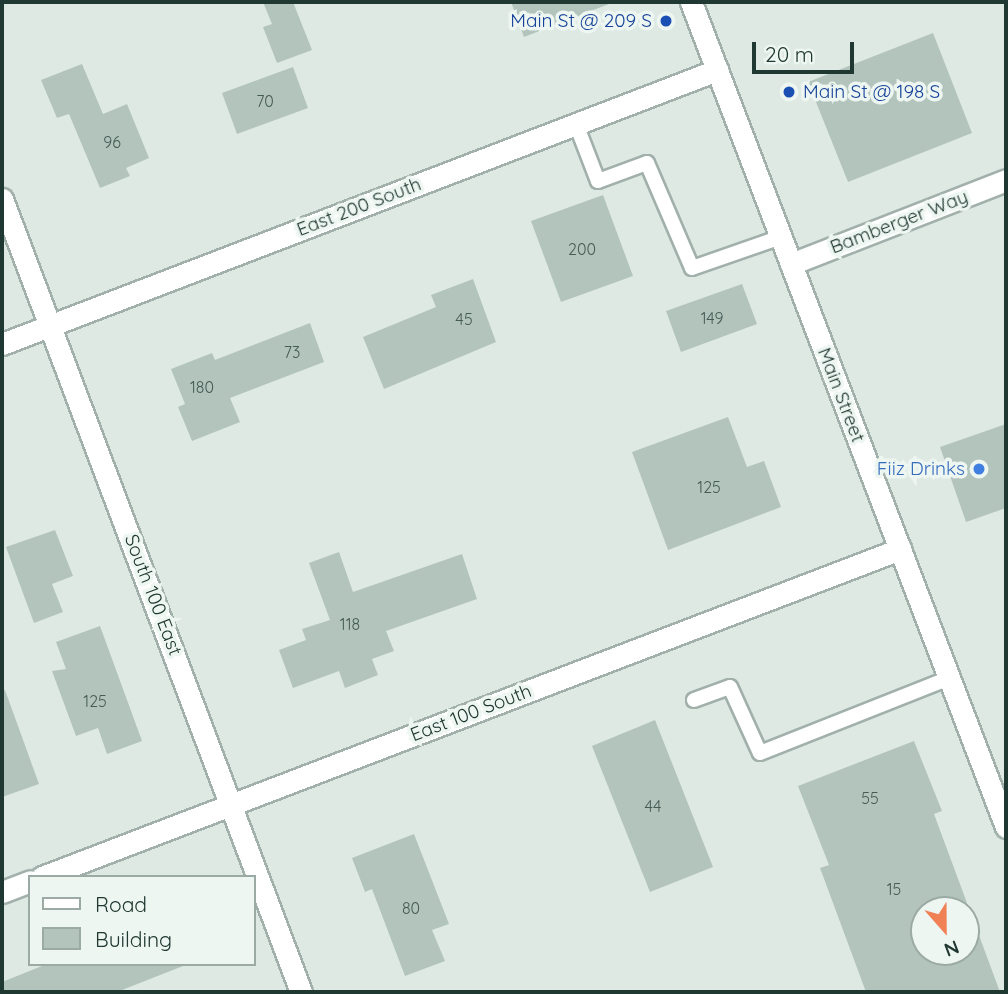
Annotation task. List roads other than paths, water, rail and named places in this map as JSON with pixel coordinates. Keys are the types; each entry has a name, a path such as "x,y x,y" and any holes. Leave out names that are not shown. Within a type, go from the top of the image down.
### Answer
{"street":[{"name":"Main Street","path":"691,2 1006,827"},
{"name":"East 200 South","path":"2,344 717,70"},
{"name":"Bamberger Way","path":"791,264 1006,180"},
{"name":"South 100 East","path":"2,199 233,804 301,992"},
{"name":"East 100 South","path":"47,875 900,549"},
{"path":"2,892 28,882"}],"lane":[{"path":"576,124 598,181 647,163 692,268 781,237"},
{"path":"694,700 730,687 760,753 949,678"}],"place":[{"name":"Main St @ 209 S","path":"666,21"},
{"name":"Main St @ 198 S","path":"789,92"},
{"name":"Fiiz Drinks","path":"979,469"}]}
